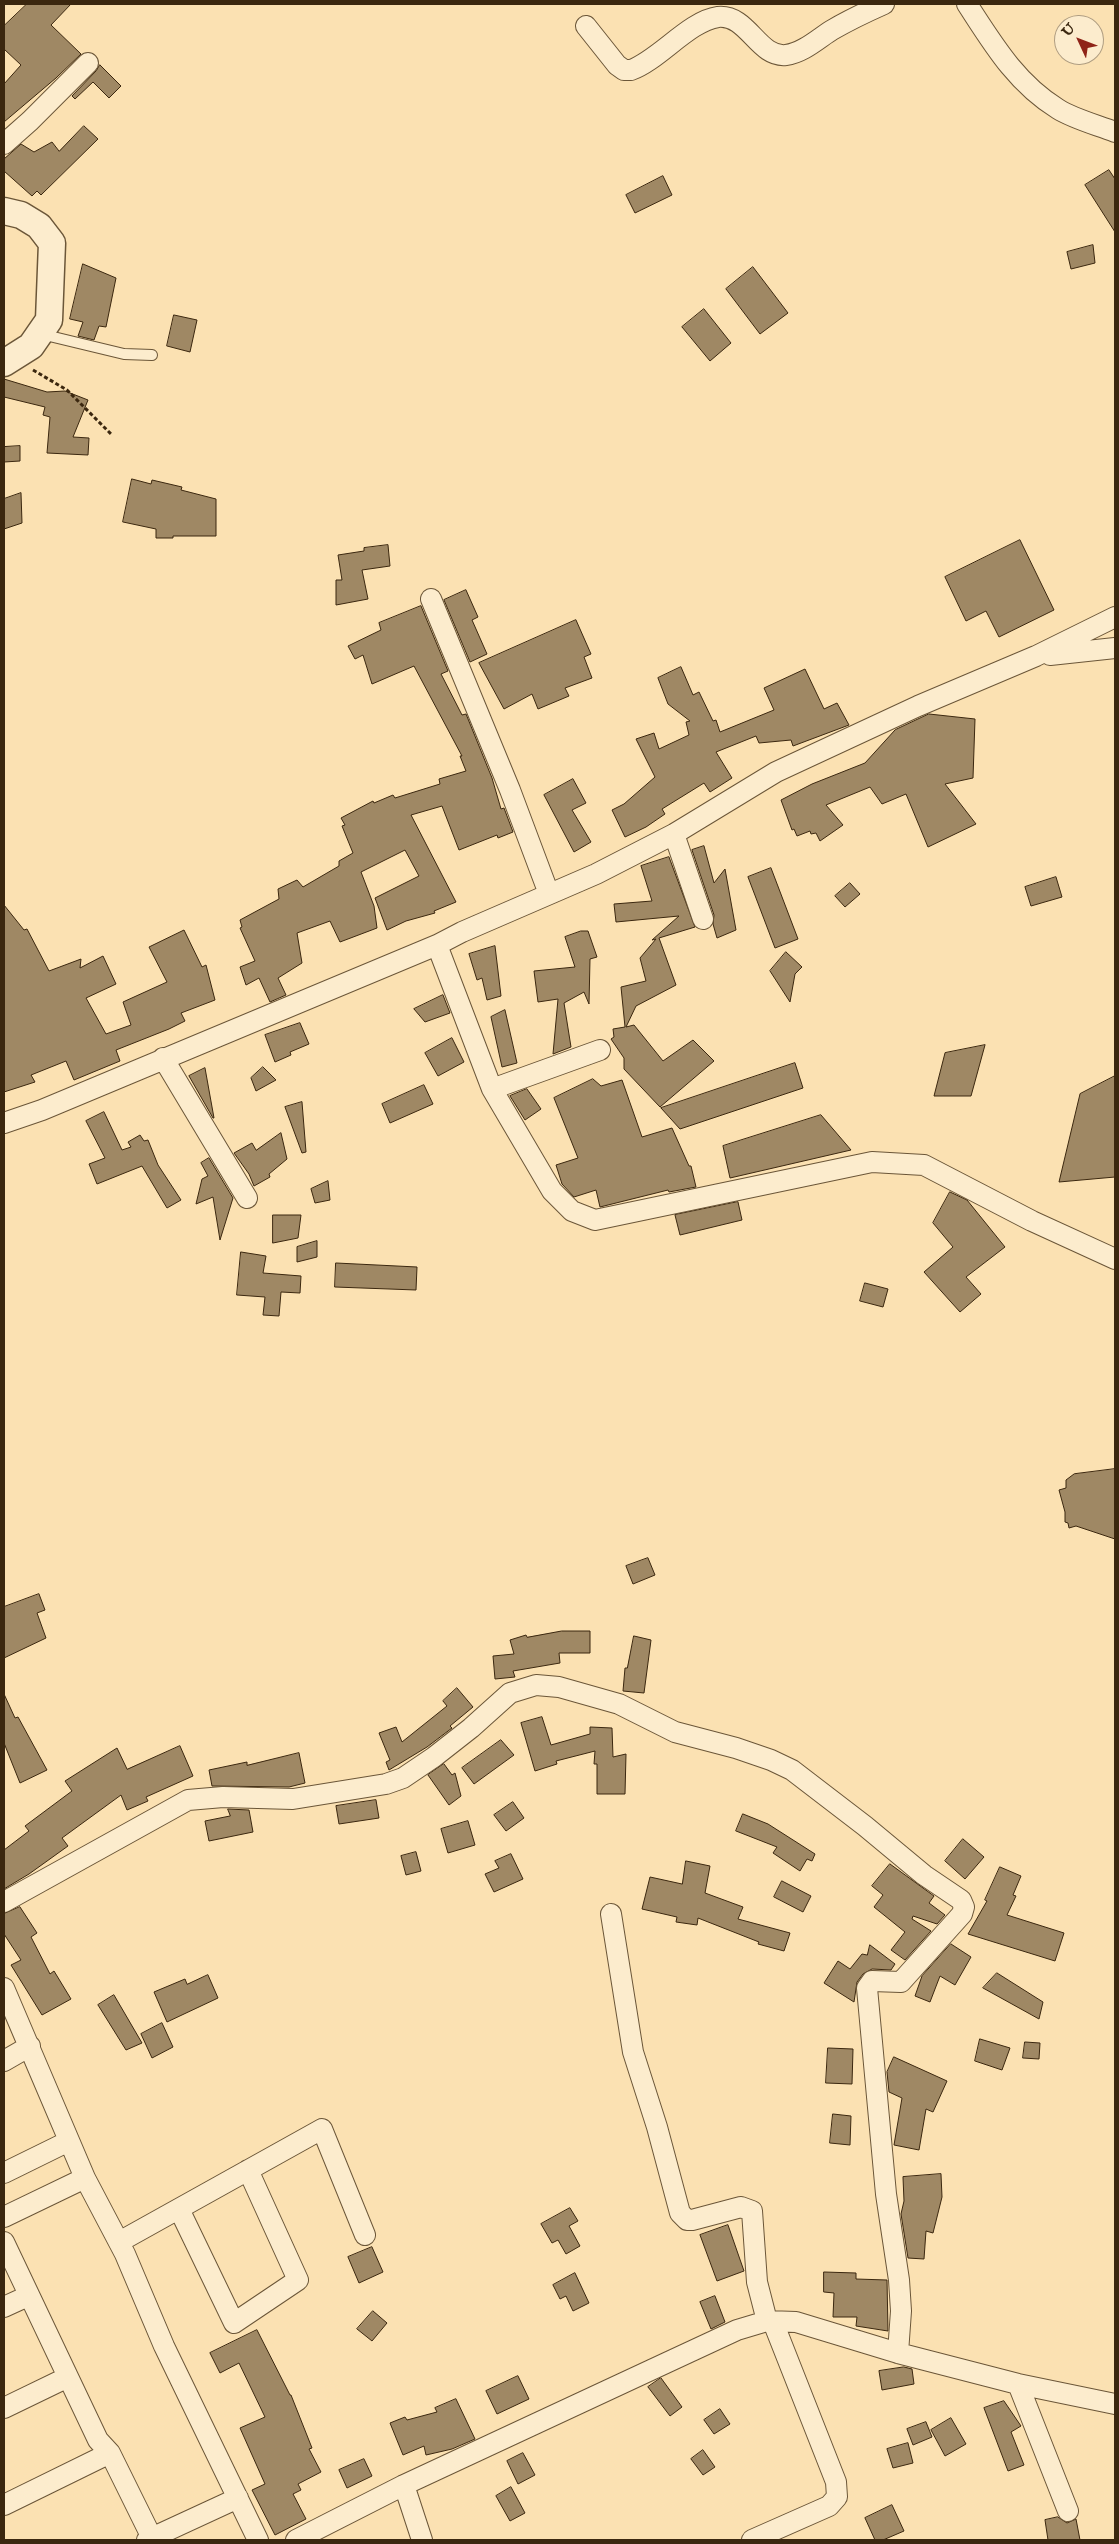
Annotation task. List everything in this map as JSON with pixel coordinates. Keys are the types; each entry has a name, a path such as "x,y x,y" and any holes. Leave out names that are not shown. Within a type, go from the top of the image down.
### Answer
{"street":[{"path":"586,26 617,65 624,70 631,70 686,33 714,18 728,18 739,22 768,49 776,53 788,55 803,49 854,17 884,4"},
{"path":"967,4 992,42 1025,85 1059,110 1115,132"},
{"path":"4,144 88,63"},
{"path":"4,211 21,215 40,226 52,243 49,320 31,346 6,362"},
{"path":"431,599 510,790 549,894"},
{"path":"4,1123 42,1110 437,945 596,874 674,834 776,772 918,706 1036,656 1115,617"},
{"path":"1036,656 1115,648"},
{"path":"674,834 703,919"},
{"path":"437,945 492,1089 552,1191 572,1211 595,1220 872,1162 924,1165 1032,1221 1115,1259"},
{"path":"492,1089 600,1050"},
{"path":"163,1058 247,1198"},
{"path":"4,1902 188,1800 223,1797 293,1799 370,1787 403,1778 471,1728 510,1693 523,1687 559,1687 619,1704 675,1732 736,1748 771,1760 792,1770 865,1826 910,1864 961,1900 964,1907 962,1914 901,1982 872,1981 866,1988 886,2194 899,2280 901,2312 898,2353"},
{"path":"610,1914 633,2052 657,2127 680,2213 687,2220 692,2220 741,2207 752,2211 756,2282 836,2482 837,2497 830,2506 752,2540"},
{"path":"4,1988 85,2178 119,2242 164,2346 258,2540"},
{"path":"4,2061 30,2046"},
{"path":"119,2242 322,2129 365,2234"},
{"path":"4,2173 69,2141"},
{"path":"179,2209 234,2322 298,2280 248,2170"},
{"path":"4,2217 85,2178"},
{"path":"4,2242 66,2378 98,2440 110,2453 150,2539 238,2498"},
{"path":"4,2307 28,2296"},
{"path":"296,2540 404,2486 738,2330 770,2321 796,2322 898,2353 1018,2384 1115,2404"},
{"path":"4,2408 66,2378"},
{"path":"1018,2384 1068,2511"},
{"path":"4,2504 110,2453"},
{"path":"404,2486 422,2540"}],"lane":[{"path":"41,334 124,354 152,355"}],"path":[{"path":"6,362 24,366 67,390 111,434"}],"building":[{"path":"27,4 71,4 51,25 81,54 4,122 4,84 21,65 4,49 4,26"},
{"path":"100,65 121,86 109,98 93,82 75,99 72,96"},
{"path":"84,126 98,139 41,195 37,191 32,196 4,171 4,159 21,144 34,152 52,142 59,151"},
{"path":"1109,170 1115,179 1115,232 1085,185"},
{"path":"663,176 672,195 635,213 626,195"},
{"path":"1093,245 1095,263 1071,269 1067,252"},
{"path":"83,264 116,278 106,327 99,326 94,340 78,336 83,322 70,319"},
{"path":"753,267 788,313 760,334 726,289"},
{"path":"704,309 731,343 710,361 682,327"},
{"path":"174,315 197,320 190,352 167,346"},
{"path":"4,379 47,392 65,391 88,400 73,437 89,438 88,455 47,453 50,417 43,415 45,407 4,397"},
{"path":"20,446 20,461 4,462 4,447"},
{"path":"132,479 151,484 152,480 182,487 181,490 216,499 216,536 156,538 156,529 123,522"},
{"path":"21,493 22,523 4,529 4,499"},
{"path":"1020,540 1054,610 999,637 986,611 966,621 945,577"},
{"path":"388,545 390,566 362,570 368,599 336,605 336,580 342,580 338,555 364,551 364,548"},
{"path":"466,590 478,617 472,620 487,654 470,662 444,600"},
{"path":"421,606 448,671 441,674 462,715 466,714 492,778 501,809 504,808 513,832 498,838 497,835 459,850 442,806 411,815 456,902 434,911 435,913 406,921 387,930 375,898 419,876 405,850 361,872 374,906 377,928 340,942 330,921 297,933 302,963 278,978 286,995 270,1002 259,978 246,985 240,967 255,961 240,928 242,927 240,920 279,899 278,889 297,880 303,887 339,866 339,861 353,853 342,826 345,825 341,818 373,801 374,803 393,795 395,798 440,784 439,779 466,771 460,756 462,756 414,666 372,684 363,655 355,659 348,646 381,630 379,623"},
{"path":"576,620 591,654 584,657 592,678 565,688 569,696 538,709 532,694 504,709 479,663"},
{"path":"681,667 693,695 699,692 713,721 716,720 720,732 774,710 764,688 805,669 824,709 837,703 849,725 793,746 791,740 759,743 756,736 716,752 732,778 710,792 704,783 662,809 665,814 646,827 625,837 612,810 624,804 655,777 636,739 654,733 659,749 689,735 686,722 690,721 668,704 658,678"},
{"path":"929,714 975,719 973,778 945,784 976,824 928,847 906,794 882,804 870,787 826,805 843,825 820,841 816,833 811,834 810,831 797,836 794,829 792,830 781,800 812,784 865,763 895,730"},
{"path":"573,779 586,803 572,810 591,842 574,852 544,795"},
{"path":"704,846 714,883 725,869 736,930 717,938 713,924 714,915 692,850"},
{"path":"669,857 695,927 659,938 676,985 636,1006 626,1027 634,1025 663,1061 693,1040 714,1061 660,1107 624,1069 624,1058 611,1039 614,1037 613,1029 625,1027 621,987 646,981 640,958 656,939 652,940 679,916 616,922 614,904 652,901 641,866"},
{"path":"771,868 798,939 775,948 748,877"},
{"path":"1056,877 1062,897 1031,906 1025,887"},
{"path":"850,883 860,894 845,907 835,896"},
{"path":"4,905 24,930 27,929 49,971 81,959 80,968 103,956 116,984 86,998 106,1034 131,1025 123,1002 167,982 149,947 184,930 202,967 206,965 215,1000 181,1013 185,1021 116,1050 120,1061 74,1080 66,1061 31,1075 35,1082 4,1092"},
{"path":"581,931 588,931 597,957 590,959 589,1004 584,992 564,1003 571,1047 553,1054 558,999 538,1002 534,971 575,967 565,937"},
{"path":"495,946 501,996 487,1000 482,978 477,980 469,954"},
{"path":"786,952 802,967 795,974 790,1002 770,971"},
{"path":"443,995 450,1013 425,1022 414,1009"},
{"path":"505,1010 517,1063 502,1067 491,1017"},
{"path":"300,1023 309,1044 290,1052 291,1055 275,1062 265,1035"},
{"path":"452,1038 464,1062 438,1076 425,1053"},
{"path":"985,1045 971,1096 934,1096 945,1053"},
{"path":"795,1063 803,1088 680,1129 661,1108"},
{"path":"263,1067 276,1080 256,1091 251,1078"},
{"path":"205,1068 214,1118 189,1076"},
{"path":"1115,1076 1115,1177 1059,1182 1080,1094"},
{"path":"593,1079 601,1086 622,1080 642,1137 672,1128 689,1166 691,1166 696,1187 669,1192 668,1190 600,1207 596,1190 574,1197 562,1184 556,1165 578,1158 554,1098"},
{"path":"424,1085 433,1104 390,1123 382,1104"},
{"path":"527,1089 541,1109 525,1120 510,1096"},
{"path":"302,1102 306,1152 302,1153 285,1107"},
{"path":"104,1112 122,1150 131,1147 128,1142 140,1135 144,1141 148,1140 158,1165 181,1200 167,1208 142,1166 97,1184 89,1164 105,1158 86,1121"},
{"path":"821,1115 851,1150 730,1178 723,1146"},
{"path":"281,1133 287,1159 269,1174 270,1177 254,1186 249,1174 234,1153 252,1143 256,1150"},
{"path":"209,1158 233,1198 220,1240 213,1197 196,1204 202,1179 208,1176 201,1163"},
{"path":"328,1181 330,1200 315,1203 311,1189"},
{"path":"950,1192 967,1200 1005,1247 966,1277 981,1294 960,1312 924,1272 953,1247 933,1223"},
{"path":"738,1202 742,1220 680,1235 675,1215"},
{"path":"273,1215 301,1215 298,1238 273,1243"},
{"path":"317,1241 317,1257 297,1262 297,1247"},
{"path":"241,1252 266,1256 263,1273 301,1276 300,1293 281,1292 279,1316 263,1315 265,1297 237,1295"},
{"path":"336,1263 417,1267 416,1290 335,1287"},
{"path":"865,1283 888,1289 883,1307 860,1301"},
{"path":"1115,1469 1115,1539 1076,1526 1069,1528 1068,1523 1065,1522 1065,1512 1059,1490 1066,1488 1066,1480 1074,1474"},
{"path":"648,1558 655,1575 633,1584 626,1566"},
{"path":"39,1594 45,1610 37,1613 46,1638 4,1658 4,1607"},
{"path":"562,1631 590,1631 590,1653 559,1653 560,1663 513,1671 515,1677 495,1679 493,1656 514,1654 510,1640 526,1635 527,1637"},
{"path":"634,1636 651,1640 644,1693 623,1691 625,1668 627,1668"},
{"path":"457,1688 473,1707 450,1726 452,1728 427,1747 389,1770 386,1762 390,1760 379,1733 396,1727 402,1742 447,1706 443,1701"},
{"path":"4,1694 15,1718 18,1717 47,1770 20,1783 4,1743"},
{"path":"542,1717 551,1745 590,1734 590,1727 612,1728 613,1757 626,1754 625,1794 597,1794 597,1764 594,1764 595,1751 556,1761 557,1764 535,1771 521,1723"},
{"path":"501,1740 514,1755 474,1784 462,1768"},
{"path":"180,1746 193,1776 146,1797 148,1801 127,1810 121,1795 62,1838 68,1846 4,1889 4,1850 29,1831 25,1826 72,1791 65,1781 117,1748 127,1769"},
{"path":"299,1753 305,1783 289,1787 212,1786 209,1770 247,1762 247,1765"},
{"path":"444,1764 452,1775 455,1773 461,1796 449,1805 428,1775"},
{"path":"376,1800 379,1818 339,1824 336,1806"},
{"path":"513,1802 524,1818 506,1831 494,1815"},
{"path":"228,1809 249,1810 253,1832 209,1841 205,1821 230,1816"},
{"path":"743,1814 768,1824 815,1854 812,1861 807,1859 800,1871 773,1853 777,1847 736,1831"},
{"path":"468,1821 475,1845 448,1853 441,1829"},
{"path":"963,1839 984,1857 965,1879 945,1861"},
{"path":"416,1852 421,1871 406,1875 401,1856"},
{"path":"511,1854 523,1879 494,1892 485,1874 499,1868 495,1861"},
{"path":"686,1861 710,1866 705,1893 743,1907 738,1919 790,1933 784,1951 758,1944 759,1942 698,1918 697,1925 676,1922 677,1917 642,1909 650,1877 682,1884"},
{"path":"890,1864 934,1896 929,1903 945,1915 937,1924 913,1916 912,1919 931,1931 905,1960 891,1950 905,1932 874,1907 883,1895 872,1886"},
{"path":"1000,1867 1021,1876 1013,1895 1016,1896 1007,1915 1064,1933 1055,1961 968,1934 987,1901 985,1900"},
{"path":"782,1881 811,1896 803,1912 774,1897"},
{"path":"20,1907 37,1933 31,1937 50,1974 54,1971 71,1999 42,2015 11,1965 21,1960 4,1934 4,1914"},
{"path":"951,1944 971,1957 955,1985 940,1976 930,2002 915,1996 922,1976"},
{"path":"870,1945 895,1964 891,1970 872,1969 863,1974 857,1982 854,2002 824,1983 838,1961 850,1969 862,1954 867,1955"},
{"path":"997,1973 1043,2002 1039,2019 983,1988"},
{"path":"208,1975 218,1998 167,2022 154,1992 185,1979 187,1984"},
{"path":"114,1995 142,2043 126,2050 98,2005"},
{"path":"162,2023 173,2047 152,2058 141,2034"},
{"path":"980,2039 1010,2048 1002,2070 975,2061"},
{"path":"1025,2042 1040,2043 1039,2059 1023,2058"},
{"path":"828,2048 853,2049 852,2084 826,2083"},
{"path":"894,2057 947,2081 933,2112 926,2109 919,2150 894,2145 902,2098 889,2092 887,2072"},
{"path":"833,2114 851,2116 850,2145 830,2143"},
{"path":"941,2174 942,2197 933,2233 926,2231 924,2259 908,2258 901,2214 904,2201 903,2177"},
{"path":"570,2208 578,2221 569,2226 580,2246 566,2254 558,2240 552,2243 541,2224"},
{"path":"728,2225 744,2271 717,2281 700,2235"},
{"path":"372,2247 383,2272 359,2283 348,2257"},
{"path":"824,2272 856,2273 856,2279 887,2280 888,2331 856,2326 857,2317 833,2317 834,2293 824,2292"},
{"path":"575,2273 589,2303 573,2311 566,2296 560,2299 553,2285"},
{"path":"715,2296 725,2322 711,2329 700,2302"},
{"path":"373,2311 387,2323 372,2341 357,2329"},
{"path":"257,2330 291,2395 312,2448 309,2449 321,2472 298,2484 301,2490 293,2494 306,2519 275,2535 252,2490 265,2484 240,2428 265,2417 239,2363 220,2373 210,2353"},
{"path":"904,2367 912,2369 914,2384 882,2390 879,2371"},
{"path":"518,2376 529,2399 497,2414 486,2391"},
{"path":"661,2378 682,2407 670,2416 648,2387"},
{"path":"456,2399 475,2439 452,2449 426,2455 424,2446 403,2455 390,2423 405,2417 407,2420 437,2412 435,2408"},
{"path":"1004,2401 1021,2426 1011,2432 1024,2465 1008,2471 984,2408"},
{"path":"720,2409 730,2424 714,2434 704,2420"},
{"path":"951,2418 966,2444 945,2456 931,2430"},
{"path":"926,2422 932,2437 913,2445 907,2429"},
{"path":"908,2443 913,2463 893,2468 887,2449"},
{"path":"703,2450 715,2467 703,2475 691,2459"},
{"path":"523,2453 535,2475 518,2484 507,2461"},
{"path":"364,2459 372,2476 347,2488 339,2470"},
{"path":"511,2487 525,2513 510,2521 496,2496"},
{"path":"892,2505 904,2531 883,2540 875,2540 865,2518"},
{"path":"1058,2517 1067,2523 1076,2519 1080,2540 1048,2540 1045,2520"}]}
